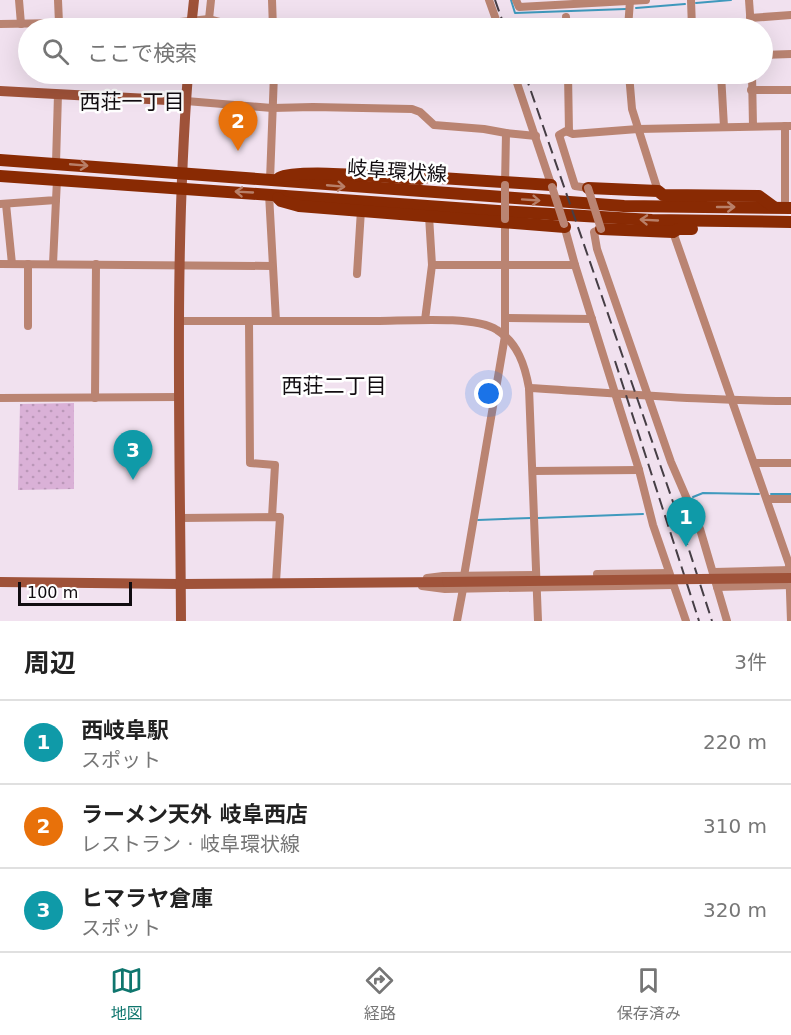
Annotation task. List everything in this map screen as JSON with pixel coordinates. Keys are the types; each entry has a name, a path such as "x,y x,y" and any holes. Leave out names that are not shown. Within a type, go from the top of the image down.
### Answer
{"main road":[{"name":"岐阜環状線","path":"0,160 624,206 783,207"},
{"path":"273,180 286,174 311,174 551,186"},
{"name":"岐阜環状線","path":"0,176 652,220 791,222"},
{"path":"588,188 658,191 663,195 759,196 783,207"},
{"path":"272,194 281,201 299,206 564,225"},
{"path":"601,229 673,232 678,229 760,229 768,228 774,222"}],"street":[{"path":"20,0 21,18"},
{"path":"58,0 59,18"},
{"path":"192,18 194,0"},
{"path":"209,18 211,0"},
{"path":"272,0 273,18"},
{"path":"489,0 495,18"},
{"path":"516,0 519,7 646,0"},
{"path":"691,0 692,18"},
{"path":"749,0 750,18 791,15"},
{"path":"629,18 630,1"},
{"path":"0,24 18,24"},
{"path":"773,55 791,54"},
{"path":"181,621 179,265 181,173 187,84"},
{"path":"273,180 272,108 275,84"},
{"path":"518,84 536,136 639,470 652,525 686,621"},
{"path":"568,84 569,132"},
{"path":"630,84 632,109 658,191"},
{"path":"722,84 724,127"},
{"path":"751,84 753,126"},
{"path":"751,90 791,90"},
{"path":"0,91 272,108 313,106 412,109 420,112 434,125 536,136"},
{"path":"56,163 58,94"},
{"path":"727,621 696,518 671,462 597,249 594,232 601,229 588,188 575,186 559,135 566,131 573,134 638,129 788,126 783,207"},
{"path":"464,576 505,336 506,133"},
{"path":"53,264 57,180"},
{"path":"272,194 272,266 276,321"},
{"path":"12,264 3,204 56,200"},
{"path":"357,274 361,210"},
{"path":"425,320 432,265 429,216"},
{"path":"673,232 734,401 789,564 791,621"},
{"path":"0,264 272,266"},
{"path":"27,326 28,264"},
{"path":"95,398 96,264"},
{"path":"432,265 575,264"},
{"path":"505,318 592,319"},
{"path":"180,321 425,320 476,322 488,325 505,336 516,349 525,368 529,388 538,621"},
{"path":"249,321 250,463 274,465 272,517"},
{"path":"529,388 734,401 791,401"},
{"path":"0,398 180,397"},
{"path":"755,464 791,463"},
{"path":"533,471 639,470"},
{"path":"767,499 791,499"},
{"path":"181,518 280,517 276,582"},
{"path":"714,572 790,572"},
{"path":"0,582 396,583 790,572"},
{"path":"597,574 669,573"},
{"path":"396,583 443,576 536,575"},
{"path":"396,583 445,589 673,585"},
{"path":"717,587 791,585"},
{"path":"457,621 463,589"}],"shaded area":[{"path":"74,403 74,489 18,490 20,404"}],"waterway":[{"path":"511,0 515,13 626,9"},
{"path":"696,3 731,0"},
{"path":"636,8 685,4"},
{"path":"693,497 703,493 759,494"},
{"path":"771,494 791,494"},
{"path":"538,518 643,514"},
{"path":"478,520 531,518"}],"railway":[{"path":"495,0 501,18"},
{"path":"528,84 712,621"},
{"path":"615,361 699,621"}],"place":[{"name":"ラーメン天外 岐阜西店","path":"238,151"},
{"name":"ヒマラヤ倉庫","path":"133,480"},
{"name":"西岐阜駅","path":"686,547"}],"district":[{"name":"西荘一丁目","path":"132,102"},
{"name":"西荘二丁目","path":"334,386"}]}
